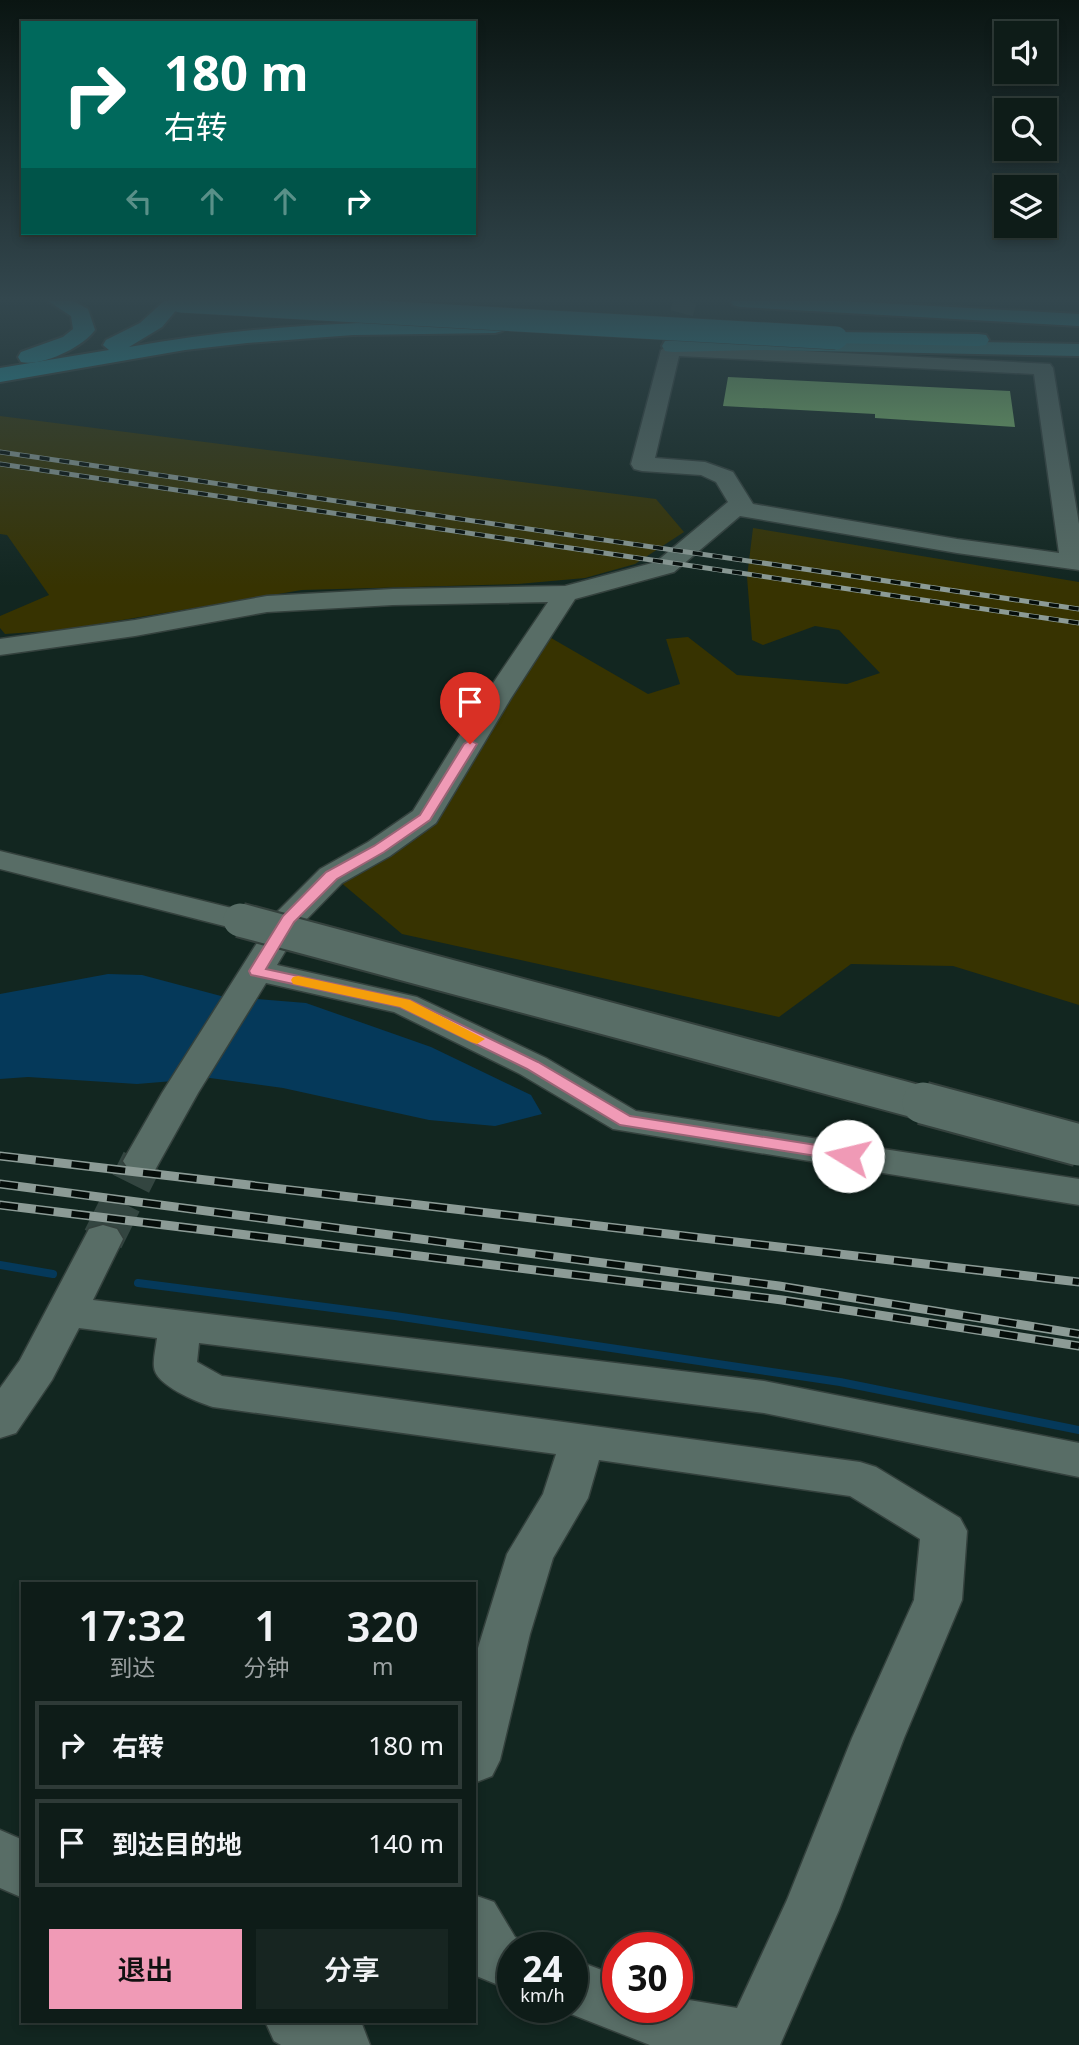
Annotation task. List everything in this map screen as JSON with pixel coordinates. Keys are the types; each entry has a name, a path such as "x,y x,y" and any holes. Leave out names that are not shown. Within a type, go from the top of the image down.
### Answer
{"street":[{"path":"0,647 135,628 267,604 393,597 566,594 666,568 716,521 741,504 725,477 705,470 642,464 657,396"},
{"path":"734,508 944,544 1076,562 1048,396"},
{"path":"142,1161 180,1093 288,920 331,876 379,849 425,817 497,698 566,594"},
{"path":"0,860 240,920 1079,1145"},
{"path":"250,980 405,1004 533,1066 626,1121 1079,1192"},
{"path":"0,1421 37,1369 103,1239"},
{"path":"67,1312 764,1397 1079,1460"},
{"path":"180,1325 175,1369 213,1391 860,1479 944,1531 938,1600 878,1738 811,1910 751,2042 667,2023"},
{"path":"476,1752 506,1634 531,1554 565,1498 583,1441"},
{"path":"0,1855 21,1871"},
{"path":"476,1924 497,1958"},
{"path":"298,2023 341,2045"}],"shaded area":[{"path":"0,416 656,499 684,532 635,564 585,578 518,584 302,590 62,630 5,634 0,628 0,616 49,595 7,535 0,534"},
{"path":"753,528 1079,582 1079,1005 953,966 851,964 779,1017 402,934 339,881 435,820 546,635 648,694 680,684 666,639 688,637 737,675 847,684 880,673 839,630 815,626 763,645 752,640 747,577"}],"water":[{"path":"108,974 142,975 221,996 306,1003 431,1047 531,1095 542,1114 495,1126 429,1120 283,1088 210,1078 137,1084 28,1077 0,1079 0,994"}],"building":[{"path":"725,396 1011,396 1015,427 875,418 875,414 723,406"}],"waterway":[{"path":"0,1265 53,1274"},
{"path":"138,1283 395,1316 840,1382 1079,1430"}],"tunnel":[{"path":"103,1239 142,1161"}],"railway":[{"path":"0,452 1079,609"},
{"path":"0,464 1079,623"},
{"path":"0,1156 1079,1282"},
{"path":"0,1184 779,1286 1079,1334"},
{"path":"0,1205 782,1300 1079,1346"}],"slow traffic":[{"path":"298,980 405,1004 477,1039"}],"route":[{"path":"470,744 425,817 379,849 331,876 288,920 256,971 405,1004 533,1066 626,1121 848,1156"}]}
